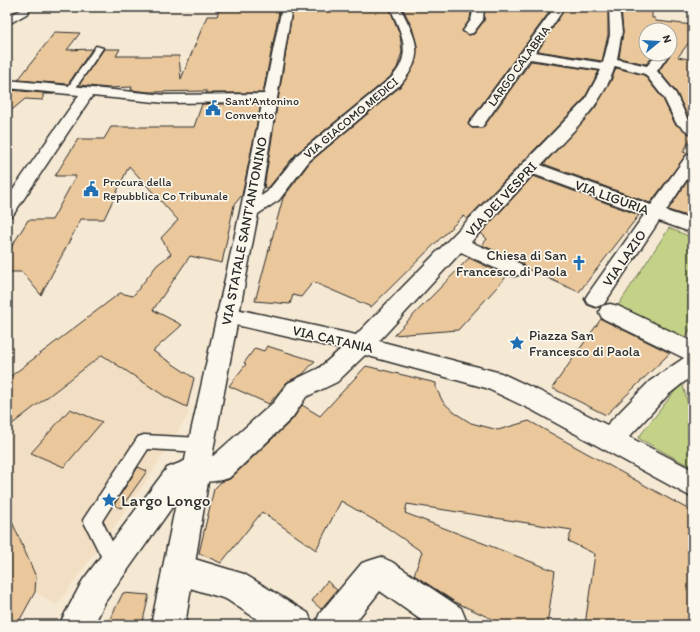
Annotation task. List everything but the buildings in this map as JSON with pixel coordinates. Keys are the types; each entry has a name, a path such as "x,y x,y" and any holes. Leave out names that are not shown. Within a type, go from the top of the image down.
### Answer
{"street":[{"name":"VIA STATALE SANT'ANTONINO","path":"199,457 249,212 287,7"},
{"name":"VIA GIACOMO MEDICI","path":"249,212 273,196 303,158 405,72 411,47 410,41 395,7"},
{"path":"469,31 477,20 479,7"},
{"name":"LARGO CALABRIA","path":"477,124 560,7"},
{"name":"VIA DEI VESPRI","path":"199,457 219,469 283,410 297,390 328,375 361,345 459,244 591,103 597,93 609,64 616,34 614,7"},
{"path":"7,22 24,11"},
{"path":"527,55 609,64 650,71 671,97 681,120 693,129"},
{"path":"650,71 657,62"},
{"path":"7,84 166,99 269,98"},
{"path":"7,211 88,92"},
{"name":"VIA LAZIO","path":"693,158 655,213 603,306 693,352"},
{"name":"VIA LIGURIA","path":"531,167 693,227"},
{"path":"459,244 514,269"},
{"name":"VIA CATANIA","path":"227,315 361,345 492,380 542,403 610,440"},
{"path":"693,364 680,370 660,387 610,440 693,485"},
{"path":"76,625 94,591 177,477 199,457"},
{"path":"168,625 199,457"},
{"path":"332,625 373,574 382,573 449,620 451,625"},
{"path":"176,582 233,585 296,625"}],"lane":[{"path":"70,90 99,48"},
{"path":"114,564 92,520 144,442 199,457"}],"shaded area":[{"path":"102,356 166,397 187,407 189,413 157,465 125,512 57,605 35,592 36,577 7,510 7,428"}],"green space":[{"path":"669,228 693,238 693,324 685,339 617,307"},
{"path":"682,382 693,422 693,468 638,438"}],"place":[{"name":"Sant'Antonino Convento","path":"213,108"},
{"name":"Procura della Repubblica Co Tribunale","path":"91,189"},
{"name":"Chiesa di San Francesco di Paola","path":"579,263"},
{"name":"Piazza San Francesco di Paola","path":"517,343"},
{"name":"Largo Longo","path":"109,500"}]}
